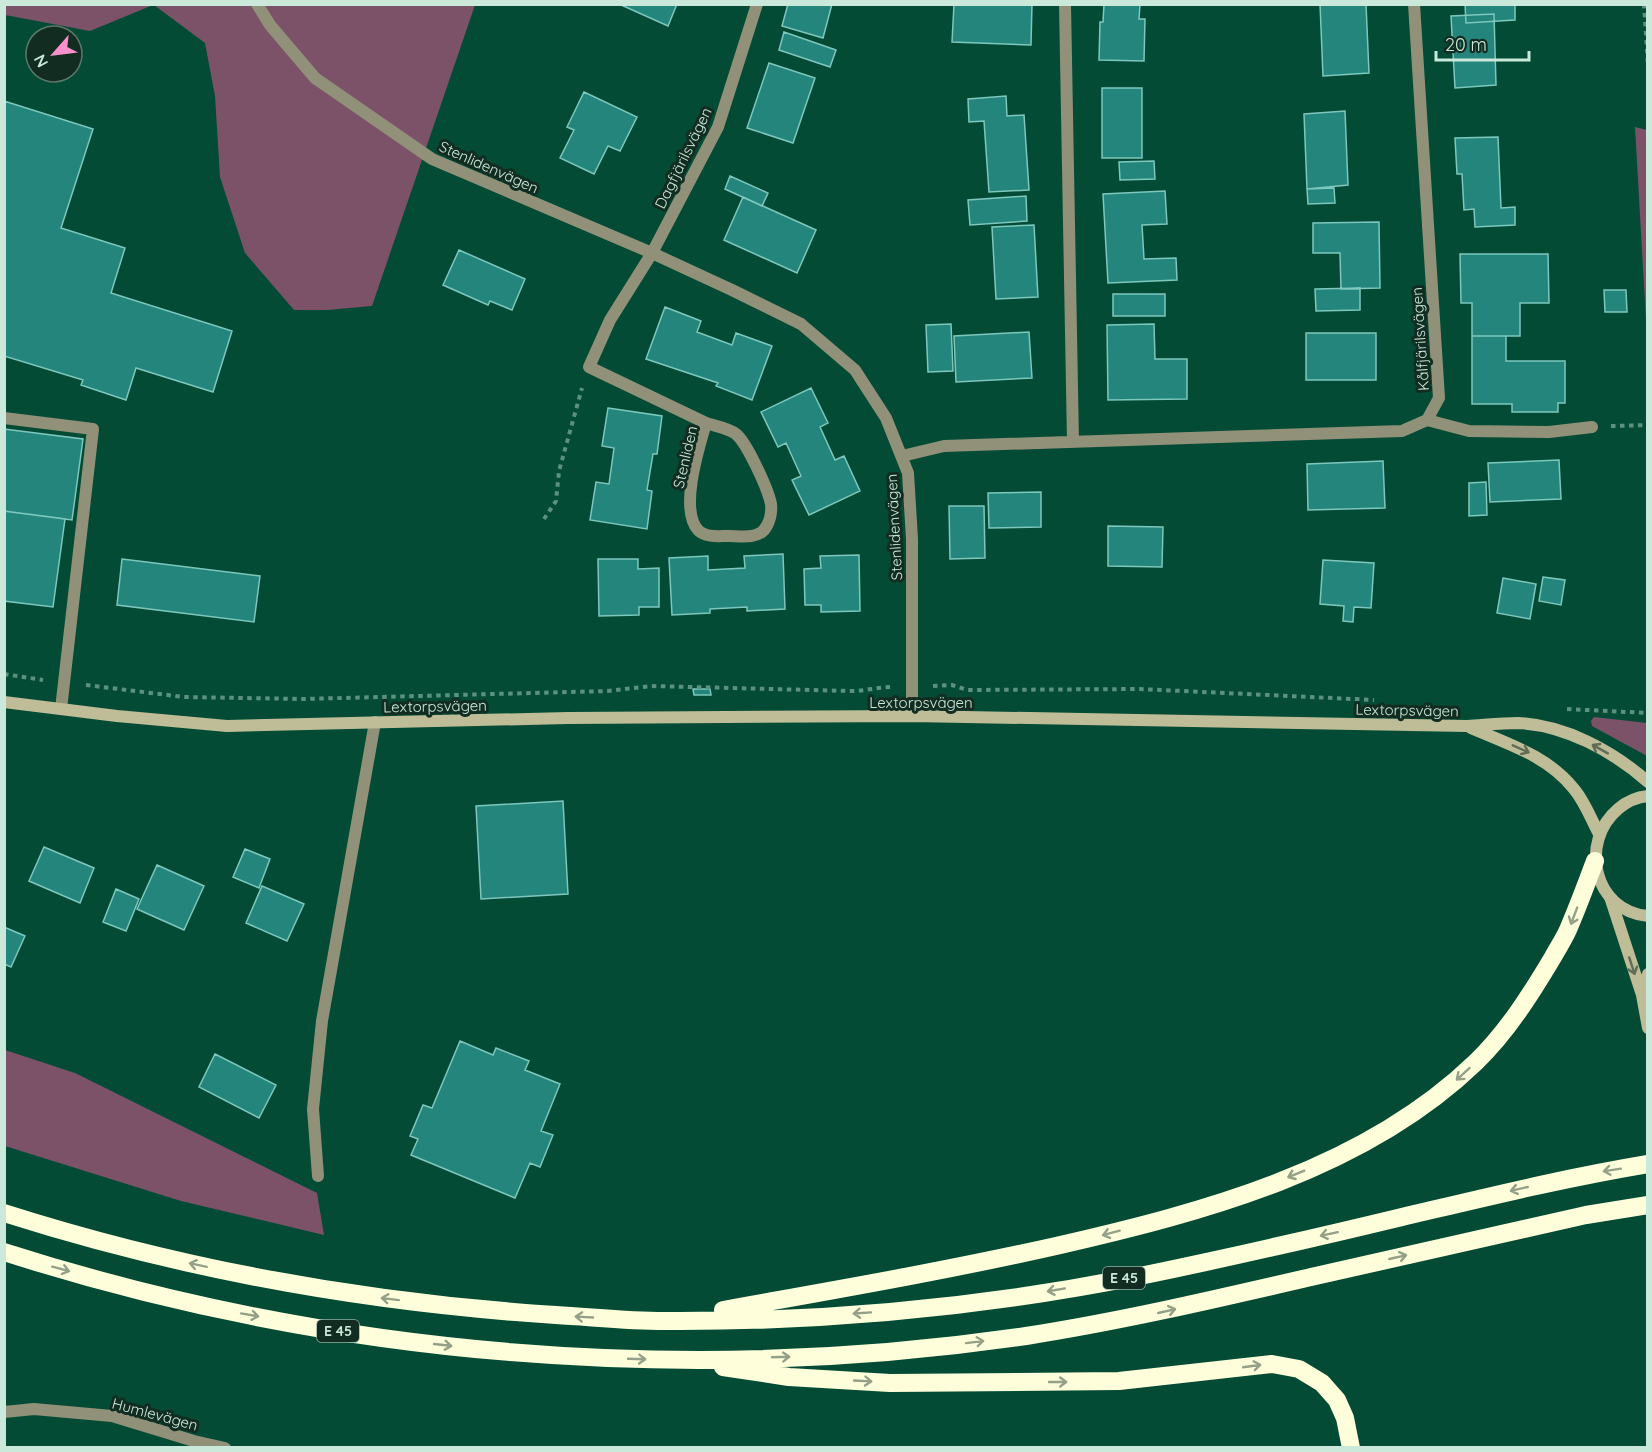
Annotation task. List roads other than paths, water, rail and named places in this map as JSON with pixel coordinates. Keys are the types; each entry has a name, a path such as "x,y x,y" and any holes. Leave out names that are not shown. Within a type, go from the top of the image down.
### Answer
{"highway":[{"path":"663,1321 968,1266 1096,1237 1195,1210 1270,1185 1336,1157 1391,1128 1440,1095 1478,1060 1514,1019 1570,927 1595,861"},
{"name":"E 45","path":"4,1213 123,1248 195,1265 379,1298 469,1310 663,1321 814,1316 917,1309 1017,1297 1138,1276 1576,1176 1647,1164"},
{"name":"E 45","path":"4,1252 201,1307 338,1331 437,1345 566,1357 680,1360 811,1356 922,1348 1025,1336 1147,1315 1575,1217 1647,1205"},
{"path":"680,1360 789,1377 890,1383 1119,1381 1272,1364 1299,1369 1322,1383 1337,1400 1345,1418 1351,1448"}],"street":[{"name":"Stenlidenvägen","path":"257,4 270,25 315,78 432,159 652,253 801,324 855,370 886,418 909,473 912,539 912,716"},
{"name":"Dagfjärilsvägen","path":"652,253 718,127 757,4"},
{"path":"1065,4 1073,442"},
{"name":"Kålfjärilsvägen","path":"1414,4 1439,398 1427,420"},
{"path":"652,253 610,320 589,368 706,423"},
{"path":"4,418 93,429 62,709"},
{"path":"902,456 944,446 1402,431 1427,420 1469,431 1549,432 1592,427"},
{"name":"Stenliden","path":"706,423 735,433 749,452 771,503 771,514 766,528 761,532 752,536 711,536 699,531 692,519 690,507 696,460 706,423"},
{"name":"Lextorpsvägen","path":"4,702 117,716 227,726 579,718 912,716 1467,726 1519,723 1555,730 1592,744 1629,765 1647,782"},
{"name":"Lextorpsvägen","path":"318,1176 313,1109 322,1021 375,722"},
{"name":"Lextorpsvägen","path":"1467,726 1537,756 1559,773 1575,789 1599,834"},
{"path":"1647,796 1624,804 1609,817 1599,834 1595,861 1599,880 1610,896 1624,908 1647,916"},
{"path":"1610,896 1642,995 1647,1028"},
{"path":"1642,995 1647,974"},
{"name":"Humlevägen","path":"4,1412 34,1409 112,1416 225,1448"}]}
